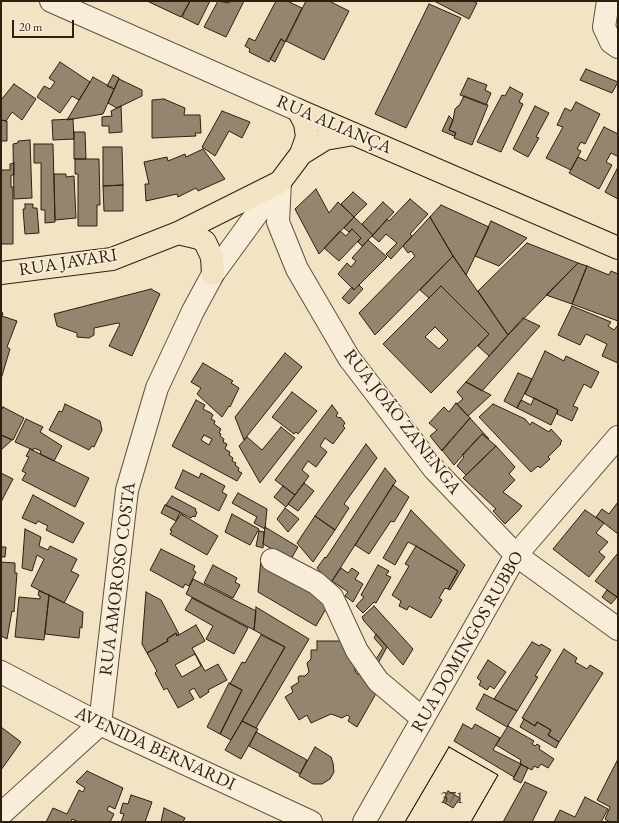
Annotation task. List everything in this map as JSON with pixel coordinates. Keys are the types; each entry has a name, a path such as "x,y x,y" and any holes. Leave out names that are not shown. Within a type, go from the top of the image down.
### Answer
{"main road":[{"name":"RUA ALIANÇA","path":"298,110 618,248"},
{"name":"RUA AMOROSO COSTA","path":"280,182 301,154 307,137 305,123 298,110"},
{"name":"RUA AMOROSO COSTA","path":"301,154 325,140 354,134"},
{"name":"RUA JAVARI","path":"1,273 112,259 178,233 280,182"},
{"path":"178,233 199,238 206,242 210,248 213,274"}],"street":[{"name":"RUA ALIANÇA","path":"51,1 298,110"},
{"path":"608,1 604,27 614,44"},
{"name":"RUA AMOROSO COSTA","path":"100,724 127,490 157,388 193,311 213,274 280,182"},
{"name":"RUA JOÃO ZANENGA","path":"280,182 278,222 297,270 349,358 434,469 516,555 618,629"},
{"name":"RUA DOMINGOS RUBBO","path":"364,822 516,555 618,437"},
{"path":"272,560 316,583 332,597 357,651 378,681 398,700 423,719"},
{"name":"AVENIDA BERNARDI","path":"1,672 100,724 311,822"},
{"path":"1,814 100,724"}],"building":[{"path":"147,1 190,1 181,17"},
{"path":"190,1 210,1 198,25 182,17"},
{"path":"218,1 229,3 231,1 244,1 226,37 204,27"},
{"path":"276,1 287,1 302,8 285,42 281,39 269,62 249,52 250,49 245,46 249,38 255,41"},
{"path":"306,1 329,1 349,11 324,60 286,41"},
{"path":"434,1 473,1 477,3 469,19"},
{"path":"429,4 461,18 406,128 375,114"},
{"path":"281,39 285,42 275,62 270,59"},
{"path":"60,62 90,82 79,100 72,96 60,113 37,97 44,86 50,89 55,82 49,78"},
{"path":"586,69 618,82 612,93 580,80"},
{"path":"113,75 119,78 114,89 107,86"},
{"path":"93,77 114,89 103,114 67,120"},
{"path":"468,78 487,85 485,90 491,93 486,105 460,95"},
{"path":"119,79 142,90 142,96 117,108 108,103"},
{"path":"14,84 36,99 22,120 12,112 6,121 1,120 1,100"},
{"path":"510,87 523,94 519,102 523,104 501,152 477,142 502,95 505,96"},
{"path":"464,96 488,105 472,145 454,138 456,133 449,130 455,109 459,106"},
{"path":"164,99 185,108 184,115 200,115 201,133 195,133 196,136 152,138 152,100"},
{"path":"576,102 600,114 585,144 581,142 577,149 581,151 571,170 546,158 563,127 557,125 565,108 571,111"},
{"path":"121,106 122,132 109,133 109,126 102,126 102,117 112,116 111,111"},
{"path":"535,106 549,113 536,137 539,138 528,157 513,149"},
{"path":"222,111 250,122 242,138 229,131 215,156 202,147"},
{"path":"449,116 453,120 449,130 456,133 454,136 442,131"},
{"path":"73,119 74,139 53,140 52,120"},
{"path":"1,120 7,121 7,141 1,141"},
{"path":"604,127 618,134 618,154 617,156 611,153 606,162 612,165 599,189 569,173 578,157 586,161"},
{"path":"74,132 85,132 86,159 74,159"},
{"path":"30,140 32,198 14,199 13,144 18,143 18,141"},
{"path":"34,144 53,144 55,222 45,223 45,210 41,210 41,163 34,163"},
{"path":"103,147 122,147 123,185 103,186"},
{"path":"203,149 225,179 198,191 196,188 178,197 177,194 146,201 145,184 149,184 144,162 167,157 168,161 185,154 186,157"},
{"path":"75,159 99,159 100,205 97,205 97,226 78,226 78,174 75,174"},
{"path":"14,163 14,175 11,175 11,187 13,187 13,244 1,244 1,170 10,170 10,164"},
{"path":"618,167 618,199 605,192"},
{"path":"54,174 66,174 66,177 74,176 76,218 55,220"},
{"path":"123,185 123,211 104,211 103,186"},
{"path":"316,189 329,213 338,202 354,217 319,254 295,209"},
{"path":"353,192 367,204 354,217 341,204"},
{"path":"410,199 428,214 410,234 412,236 391,259 386,254 397,243 386,234 379,242 372,236 387,219 389,221"},
{"path":"383,202 394,212 373,235 362,224"},
{"path":"25,204 33,204 33,208 37,208 39,233 25,234 23,209 25,209"},
{"path":"441,205 489,227 466,275 430,217"},
{"path":"354,217 373,235 362,246 358,242 361,238 352,229 349,232 344,228"},
{"path":"430,217 453,256 375,335 359,313 415,256 411,251 408,253 403,246"},
{"path":"491,221 527,238 499,266 475,256"},
{"path":"352,229 361,238 339,261 324,248 340,231 346,236"},
{"path":"368,240 387,257 354,290 338,274 347,263 351,267 356,261 352,258"},
{"path":"527,243 578,263 508,335 478,291"},
{"path":"453,256 508,335 489,356 478,346 489,334 441,286 429,298 420,290"},
{"path":"578,263 587,266 572,304 546,295"},
{"path":"587,266 609,275 611,271 618,274 618,321 572,304"},
{"path":"359,285 363,289 349,304 342,298 352,287 354,290"},
{"path":"441,286 489,334 431,393 383,344","holes":["435,327 448,340 439,349 425,337"]},
{"path":"151,289 160,294 132,356 109,346 120,324 118,323 94,328 94,335 89,338 77,337 77,333 57,326 54,314"},
{"path":"572,306 611,322 608,326 614,330 618,325 618,363 602,356 607,344 586,334 580,345 558,335"},
{"path":"1,312 3,313 2,316 17,321 7,347 10,349 1,379"},
{"path":"523,318 540,326 482,391 466,382"},
{"path":"545,351 564,361 566,356 599,372 591,388 584,384 573,406 578,408 572,421 557,414 558,410 525,394"},
{"path":"285,353 302,367 244,440 235,417"},
{"path":"203,363 233,381 231,383 239,388 230,407 229,406 222,417 197,394 201,388 191,382"},
{"path":"518,373 532,379 517,408 504,401"},
{"path":"466,382 491,395 468,416 457,404 463,399 457,392"},
{"path":"292,392 317,411 298,434 296,432 294,434 272,417"},
{"path":"534,398 558,410 551,425 517,408 521,400 531,405"},
{"path":"196,400 205,405 203,409 213,415 211,419 215,421 214,424 221,429 219,433 221,434 220,436 224,439 223,442 227,444 225,449 230,452 229,455 233,458 232,461 236,463 235,465 239,468 238,471 242,473 237,481 172,446","holes":["204,435 212,439 209,445 201,440"]},
{"path":"456,403 470,418 442,451 430,436 437,430 429,423 444,407 449,412"},
{"path":"65,404 100,421 102,430 94,447 92,446 89,450 49,430 59,411 62,412"},
{"path":"493,404 525,419 530,425 532,422 549,432 551,429 562,441 560,443 561,444 548,457 550,459 540,468 538,466 531,472 479,417"},
{"path":"332,405 338,413 336,416 339,418 340,417 345,423 343,426 345,428 333,444 325,438 320,446 327,452 316,467 308,461 302,470 309,476 295,495 275,480"},
{"path":"3,407 24,418 13,440 1,435 1,411"},
{"path":"470,418 489,439 482,434 454,465 442,450"},
{"path":"26,419 43,427 40,432 62,446 54,461 40,454 41,451 34,448 33,450 15,442"},
{"path":"281,427 295,438 260,483 239,446 247,437 262,450"},
{"path":"482,434 496,446 466,475 457,466 464,457 462,455"},
{"path":"1,435 12,440 1,450"},
{"path":"366,444 377,458 344,504 349,508 335,530 315,516"},
{"path":"496,446 515,467 509,474 515,480 503,492 522,506 505,524 493,511 496,509 463,478"},
{"path":"30,449 89,478 75,507 22,480 26,473 22,471 29,457 26,456"},
{"path":"385,468 396,481 330,584 317,568 325,557 326,558"},
{"path":"183,470 199,478 201,473 225,486 222,492 227,495 219,511 175,488"},
{"path":"1,473 13,479 1,502"},
{"path":"304,483 314,491 298,511 288,504"},
{"path":"393,485 409,497 394,522 391,521 369,554 355,545"},
{"path":"283,486 295,495 286,507 274,497"},
{"path":"238,493 267,509 265,529 254,523 257,517 232,503"},
{"path":"33,495 84,523 73,543 46,530 48,526 38,521 36,524 22,518"},
{"path":"172,496 196,509 195,511 197,512 195,517 193,516 191,518 166,505"},
{"path":"618,502 618,534 596,517 602,509 609,514"},
{"path":"165,505 180,512 176,521 161,513"},
{"path":"285,508 299,519 288,532 277,519"},
{"path":"411,510 465,565 450,590 448,589 458,571 408,542 395,565 383,558"},
{"path":"585,510 604,523 596,533 608,542 599,552 605,557 589,577 553,549"},
{"path":"181,514 218,536 207,555 170,534 172,531 170,530"},
{"path":"232,514 259,529 250,545 225,532"},
{"path":"315,516 335,530 313,562 297,543"},
{"path":"265,527 298,547 291,559 263,544"},
{"path":"25,529 41,537 39,546 48,550 50,546 77,559 71,571 79,575 64,603 31,586 44,559 37,555 32,571 22,568"},
{"path":"259,531 264,532 263,548 256,546"},
{"path":"416,546 458,571 448,589 445,588 439,598 442,600 431,618 409,606 407,610 399,606 401,601 392,595 409,566 405,564"},
{"path":"1,547 6,547 5,557 1,557"},
{"path":"161,549 195,566 193,570 196,572 189,586 185,584 183,588 150,570"},
{"path":"618,553 618,596 617,597 595,581"},
{"path":"261,559 331,600 316,626 258,592"},
{"path":"1,562 15,563 15,573 17,573 14,612 12,611 7,639 1,636"},
{"path":"213,565 237,578 235,582 240,585 233,598 204,583"},
{"path":"378,565 389,571 386,575 391,577 376,603 374,602 363,613 356,606 364,597 361,595"},
{"path":"341,568 348,573 352,568 359,573 355,579 363,584 353,602 345,596 348,592 332,581"},
{"path":"193,579 256,611 254,630 186,594"},
{"path":"607,590 617,597 611,604 602,597"},
{"path":"39,591 49,595 44,640 15,637 19,597 40,599 40,596 38,595"},
{"path":"146,592 161,600 179,634 177,636 176,633 167,639 168,641 147,653 142,644"},
{"path":"49,595 83,612 82,628 80,627 79,638 45,634"},
{"path":"192,598 248,628 234,654 206,639 213,626 185,610"},
{"path":"374,606 413,649 403,665 362,617"},
{"path":"256,607 309,639 256,728 242,721 285,647 254,630"},
{"path":"196,625 205,641 192,648 205,671 218,664 227,680 208,690 209,692 200,698 194,688 189,691 194,699 178,708 167,688 164,690 155,673 157,671 147,653 168,641 167,639 176,633 177,636"},
{"path":"376,634 387,647 376,667 373,664 383,648 374,638"},
{"path":"261,635 285,647 231,740 220,734 242,690 230,684 242,662 245,663"},
{"path":"317,641 347,641 356,673 367,681 366,683 378,690 357,727 348,721 350,717 347,715 342,718 331,714 311,723 307,715 299,720 285,697 293,692 291,687 299,682 299,676 305,676 309,672 307,663 311,659 311,650 317,650"},
{"path":"532,642 540,646 541,644 551,650 535,676 538,677 517,711 494,699"},
{"path":"564,649 577,658 575,662 587,669 590,665 603,673 559,742 548,735 551,730 537,722 535,726 522,718"},
{"path":"195,654 201,666 182,677 175,665"},
{"path":"488,660 506,672 494,689 490,686 487,690 479,685 481,681 477,678"},
{"path":"229,683 242,690 220,734 207,727"},
{"path":"484,694 517,711 507,727 476,709"},
{"path":"524,719 535,726 537,722 551,730 548,735 559,742 556,748 520,727"},
{"path":"242,721 258,729 241,759 225,750"},
{"path":"463,724 472,729 475,724 500,738 493,750 521,764 514,777 454,741"},
{"path":"508,726 534,741 532,744 535,746 537,744 540,746 539,749 554,759 548,768 541,764 538,768 534,766 532,770 520,764 521,760 496,745"},
{"path":"1,727 21,742 1,770"},
{"path":"256,732 307,760 300,774 249,746"},
{"path":"315,747 331,757 333,763 334,772 330,779 322,784 313,784 299,776"},
{"path":"449,747 498,775 471,822 405,822","holes":["448,791 460,798 453,808 443,802"]},
{"path":"449,747 498,775 471,822 405,822"},
{"path":"618,759 618,822 610,822 605,819 610,807 597,800"},
{"path":"521,764 528,768 521,783 513,779"},
{"path":"87,771 123,788 115,809 109,806 107,810 114,814 110,822 79,822 72,819 71,822 46,822 53,808 67,814 79,790 83,792 85,788 76,782"},
{"path":"525,782 547,792 532,822 503,822"},
{"path":"131,795 152,802 145,822 121,822 124,814 120,813 123,803 128,804"},
{"path":"585,797 608,809 601,822 554,822 560,810 575,817"},
{"path":"164,808 185,818 183,822 161,822"}]}
